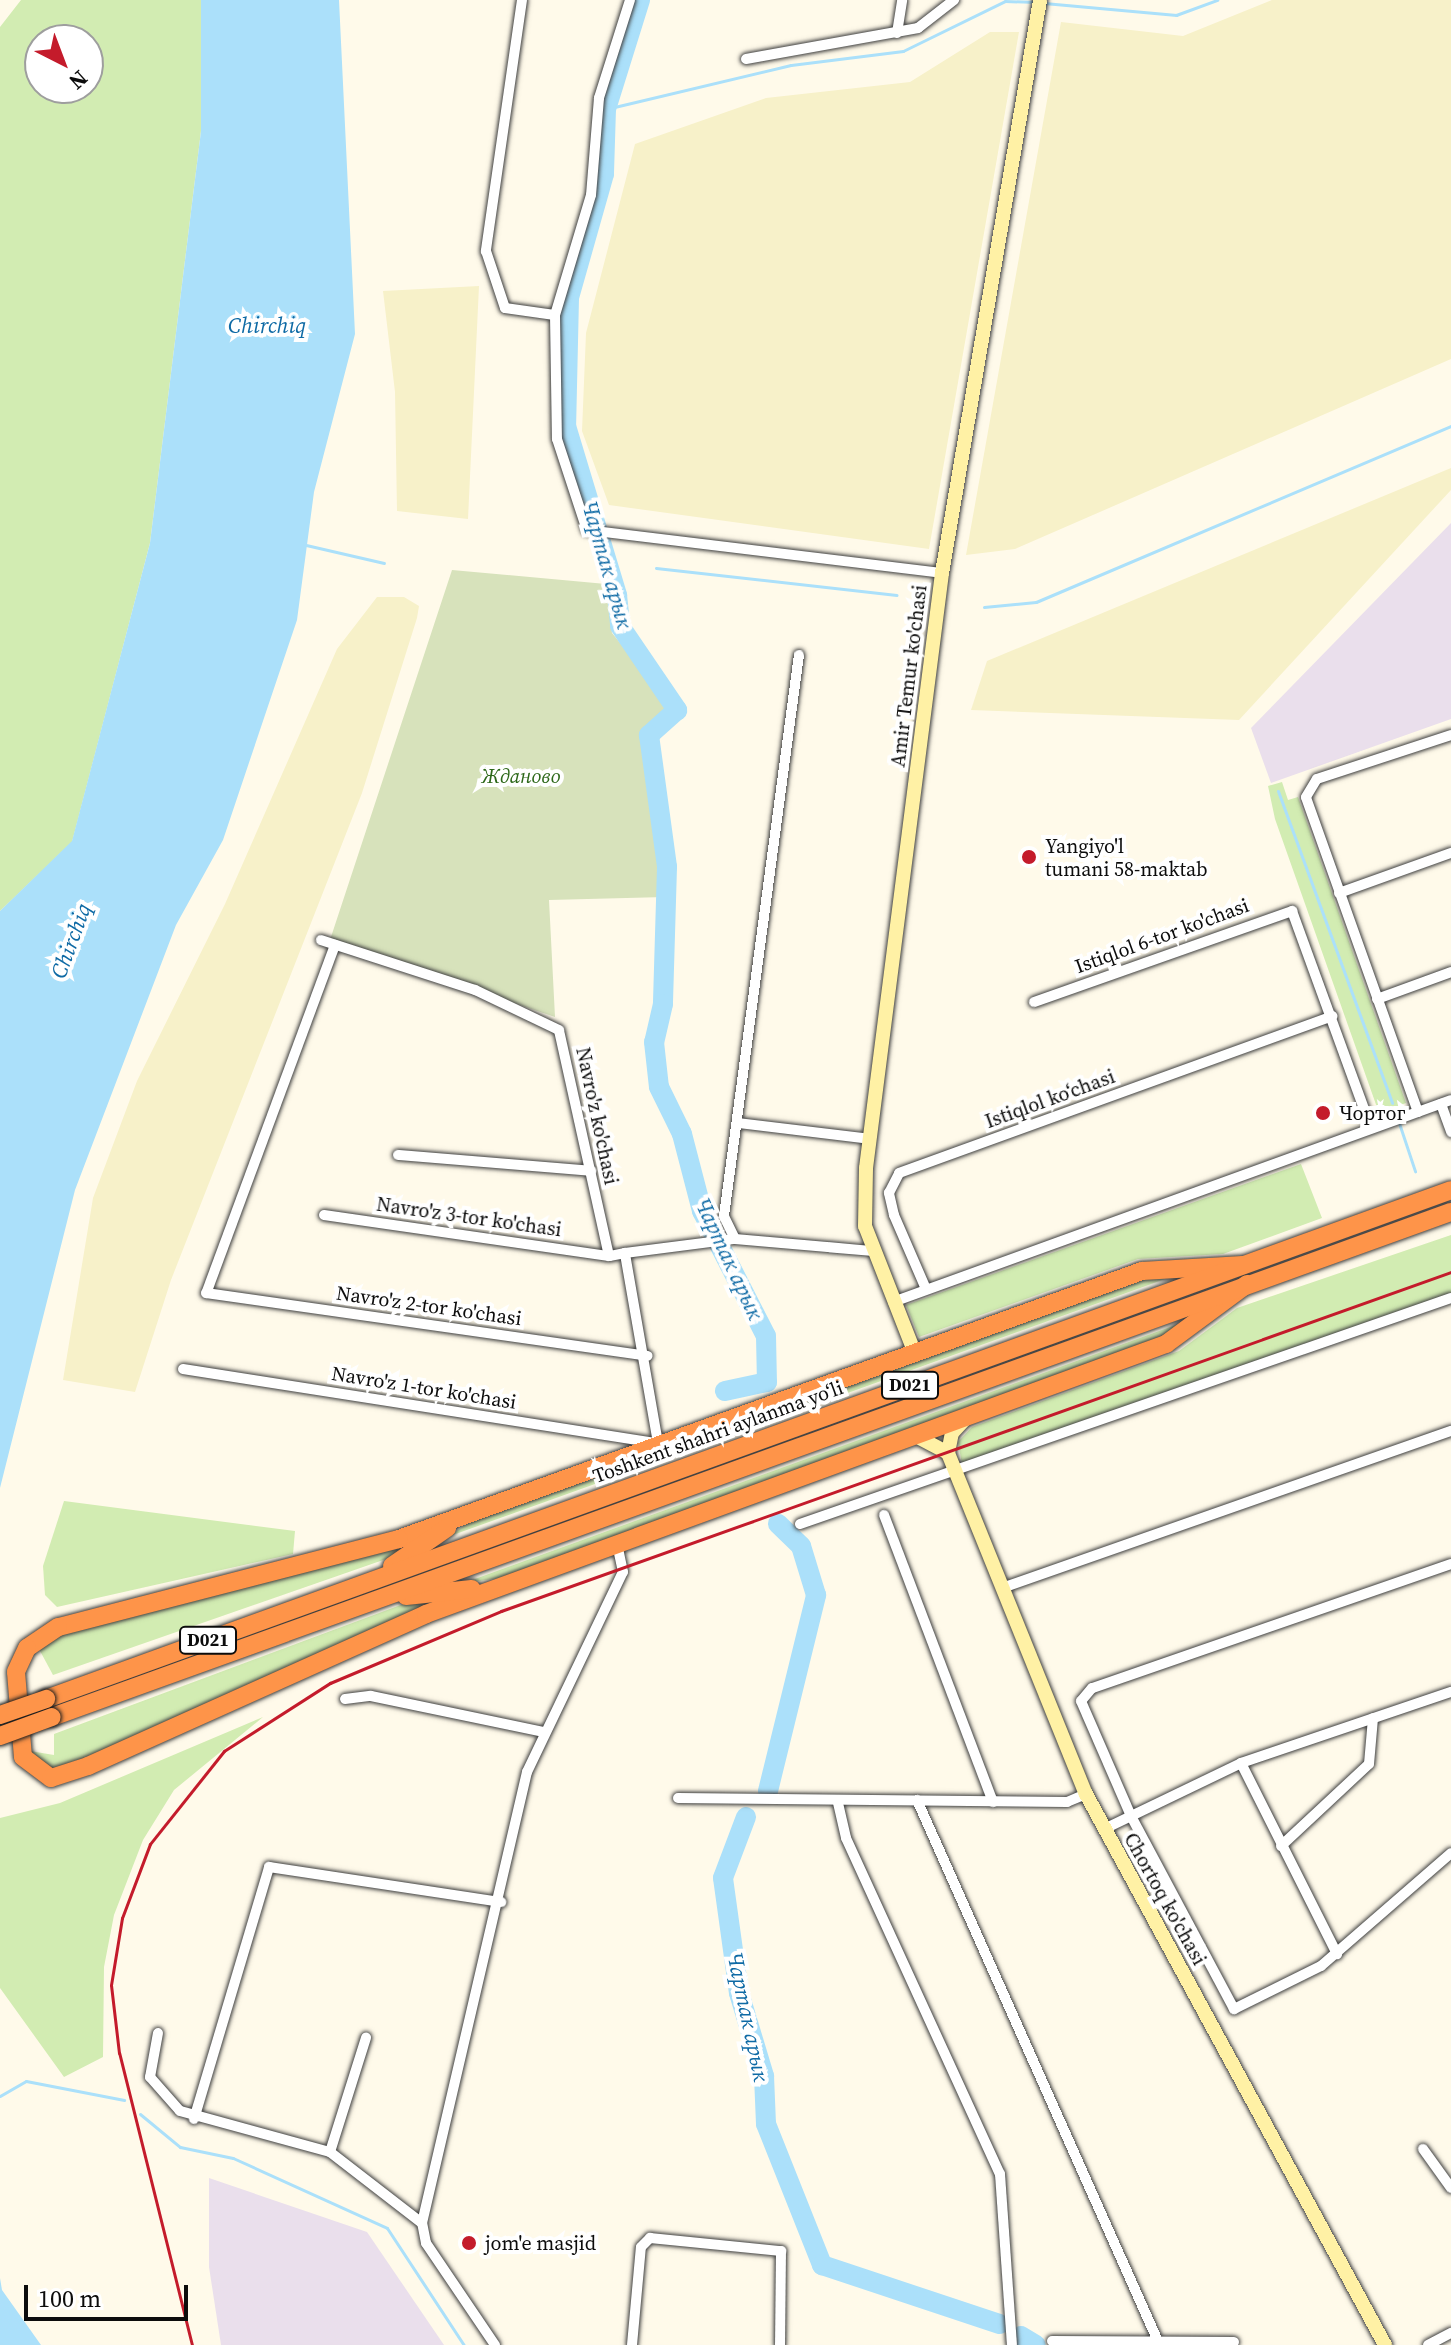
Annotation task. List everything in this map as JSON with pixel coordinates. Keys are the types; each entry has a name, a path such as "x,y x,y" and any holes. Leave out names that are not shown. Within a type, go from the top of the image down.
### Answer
{"highway":[{"name":"Toshkent shahri aylanma yoʻli","path":"0,1736 49,1708 370,1581 1451,1190"},
{"name":"Toshkent shahri aylanma yoʻli","path":"0,1715 49,1708 378,1599 1451,1212"},
{"path":"1243,1265 1142,1271 380,1545 110,1610 42,1634 16,1672 23,1757 39,1775 66,1774 499,1587 1166,1344 1247,1284"},
{"path":"370,1581 472,1511"},
{"path":"378,1599 499,1587"}],"main road":[{"name":"Amir Temur ko'chasi","path":"914,1351 873,1251 863,1210 942,573 1039,6"},
{"path":"908,1438 927,1437 948,1453 956,1427 971,1415"},
{"name":"Chortoq ko'chasi","path":"948,1453 1086,1794 1385,2345"}],"street":[{"path":"522,0 486,251 505,308 555,315"},
{"path":"630,0 599,98 591,195 555,315 557,439 587,530 942,573"},
{"path":"897,33 902,0"},
{"path":"746,59 918,28 954,0"},
{"path":"732,1239 724,1216 799,655"},
{"path":"1418,1112 1307,807 1311,785 1451,735"},
{"path":"1339,893 1451,853"},
{"name":"Istiqlol 6-tor ko'chasi","path":"1034,1002 1281,911 1300,919 1332,1016"},
{"name":"Navro'z ko'chasi","path":"321,940 475,990 554,1026 609,1256"},
{"name":"Navro'z 2-tor ko'chasi","path":"335,945 206,1293 648,1356"},
{"path":"1377,999 1451,972"},
{"path":"1332,1016 1371,1128"},
{"name":"Istiqlol koʻchasi","path":"926,1289 894,1215 889,1193 899,1173 1332,1016"},
{"path":"893,1302 1446,1102 1451,1132"},
{"path":"738,1123 870,1139"},
{"path":"398,1155 591,1171"},
{"name":"Navro'z 3-tor ko'chasi","path":"324,1215 609,1256"},
{"path":"609,1256 707,1246 732,1239 873,1251"},
{"path":"625,1253 648,1356 658,1443"},
{"path":"800,1524 1451,1298"},
{"name":"Navro'z 1-tor ko'chasi","path":"183,1369 658,1443"},
{"path":"1002,1588 1451,1431"},
{"path":"884,1515 993,1802"},
{"path":"495,2345 426,2243 422,2223 501,1902 527,1772 623,1572 617,1543"},
{"path":"1451,1564 1086,1691 1081,1706 1131,1816 1232,2008 1337,1954 1451,1853"},
{"path":"1104,1829 1241,1763 1451,1692"},
{"path":"345,1699 371,1696 544,1732"},
{"path":"1281,1846 1369,1764 1373,1718"},
{"path":"1241,1763 1337,1954"},
{"path":"678,1798 838,1803 917,1800 1067,1802 1086,1794"},
{"path":"917,1800 1157,2339"},
{"path":"838,1803 846,1838 1000,2174 1012,2345"},
{"path":"194,2119 269,1867 501,1902"},
{"path":"158,2033 153,2087 194,2119 330,2152 422,2223"},
{"path":"330,2152 366,2038"},
{"path":"1423,2149 1451,2188"},
{"path":"632,2345 641,2247 650,2238 781,2251 780,2344 788,2345"},
{"path":"1428,2345 1451,2333"},
{"path":"1052,2341 1157,2339 1234,2342"}],"shaded area":[{"path":"1272,0 1451,0 1451,359 1015,549 966,555 1061,22 1183,36"},
{"path":"990,32 1019,32 929,549 609,505 582,431 586,333 635,144 766,98 910,82"},
{"path":"479,286 468,519 397,511 395,392 383,291"},
{"path":"1451,468 1451,490 1239,720 971,710 987,661"},
{"path":"1451,523 1451,719 1271,783 1251,728"},
{"path":"377,597 404,597 419,606 417,618 362,793 171,1280 135,1392 63,1380 93,1198 137,1081 225,904 337,649"},
{"path":"209,2178 367,2232 444,2345 221,2345 209,2267"}],"green space":[{"path":"21,0 201,0 201,131 150,543 72,842 0,911 0,27"},
{"name":"Жданово","path":"452,570 606,584 612,633 668,702 668,711 642,734 665,897 549,900 555,1017 330,940"},
{"path":"1282,782 1288,800 1298,797 1406,1103 1379,1113 1275,819 1268,786"},
{"path":"1301,1164 1322,1218 1223,1254 1138,1259 919,1337 906,1305"},
{"path":"1451,1235 1451,1293 962,1464 958,1442 972,1427 1179,1351 1237,1308"},
{"path":"1145,1278 1165,1279 450,1536 474,1518"},
{"path":"1184,1322 1162,1340 508,1577 464,1583"},
{"path":"64,1501 295,1531 293,1554 57,1607 45,1595 43,1566"},
{"path":"417,1540 389,1558 53,1675 39,1649 64,1634"},
{"path":"438,1602 104,1754 49,1770 30,1751 54,1755 54,1734 406,1603"},
{"path":"263,1717 174,1790 143,1840 114,1915 104,1967 103,2057 64,2077 0,1988 0,1818 60,1803"}],"water":[{"name":"Chirchiq","path":"201,0 339,0 355,334 314,492 297,620 223,840 176,925 75,1190 0,1488 0,911 72,841 150,543 201,131"},
{"path":"0,2278 2,2290 41,2345 0,2345"}],"waterway":[{"name":"Чартак арык","path":"640,0 606,109 604,174 569,298 566,426 617,595 620,626 677,710 649,735 667,867 663,1004 654,1042 659,1087 682,1134 702,1211 766,1336 767,1382 725,1391"},
{"path":"1044,3 1176,15 1217,0"},
{"path":"606,109 791,65 903,51 1005,1 1037,2"},
{"path":"984,607 1036,602 1451,426"},
{"path":"306,545 384,563"},
{"path":"656,568 896,595"},
{"path":"1278,791 1392,1103"},
{"path":"1399,1123 1415,1171"},
{"name":"Чартак арык","path":"768,1791 816,1595 801,1546 778,1524"},
{"name":"Чартак арык","path":"746,1817 723,1878 739,1993 764,2076 766,2124 822,2265 999,2324"},
{"path":"0,2096 26,2081 124,2100"},
{"path":"140,2114 180,2147 233,2158 387,2228 464,2345"},
{"name":"Чартак арык","path":"1021,2336 1036,2345"}],"railway":[{"path":"192,2345 119,2053 111,1985 122,1918 150,1844 224,1751 330,1683 501,1611 1451,1272"}],"place":[{"name":"Yangiyo'l tumani 58-maktab","path":"1029,857"},
{"name":"Чортог","path":"1323,1113"},
{"name":"jom'e masjid","path":"469,2243"}]}
